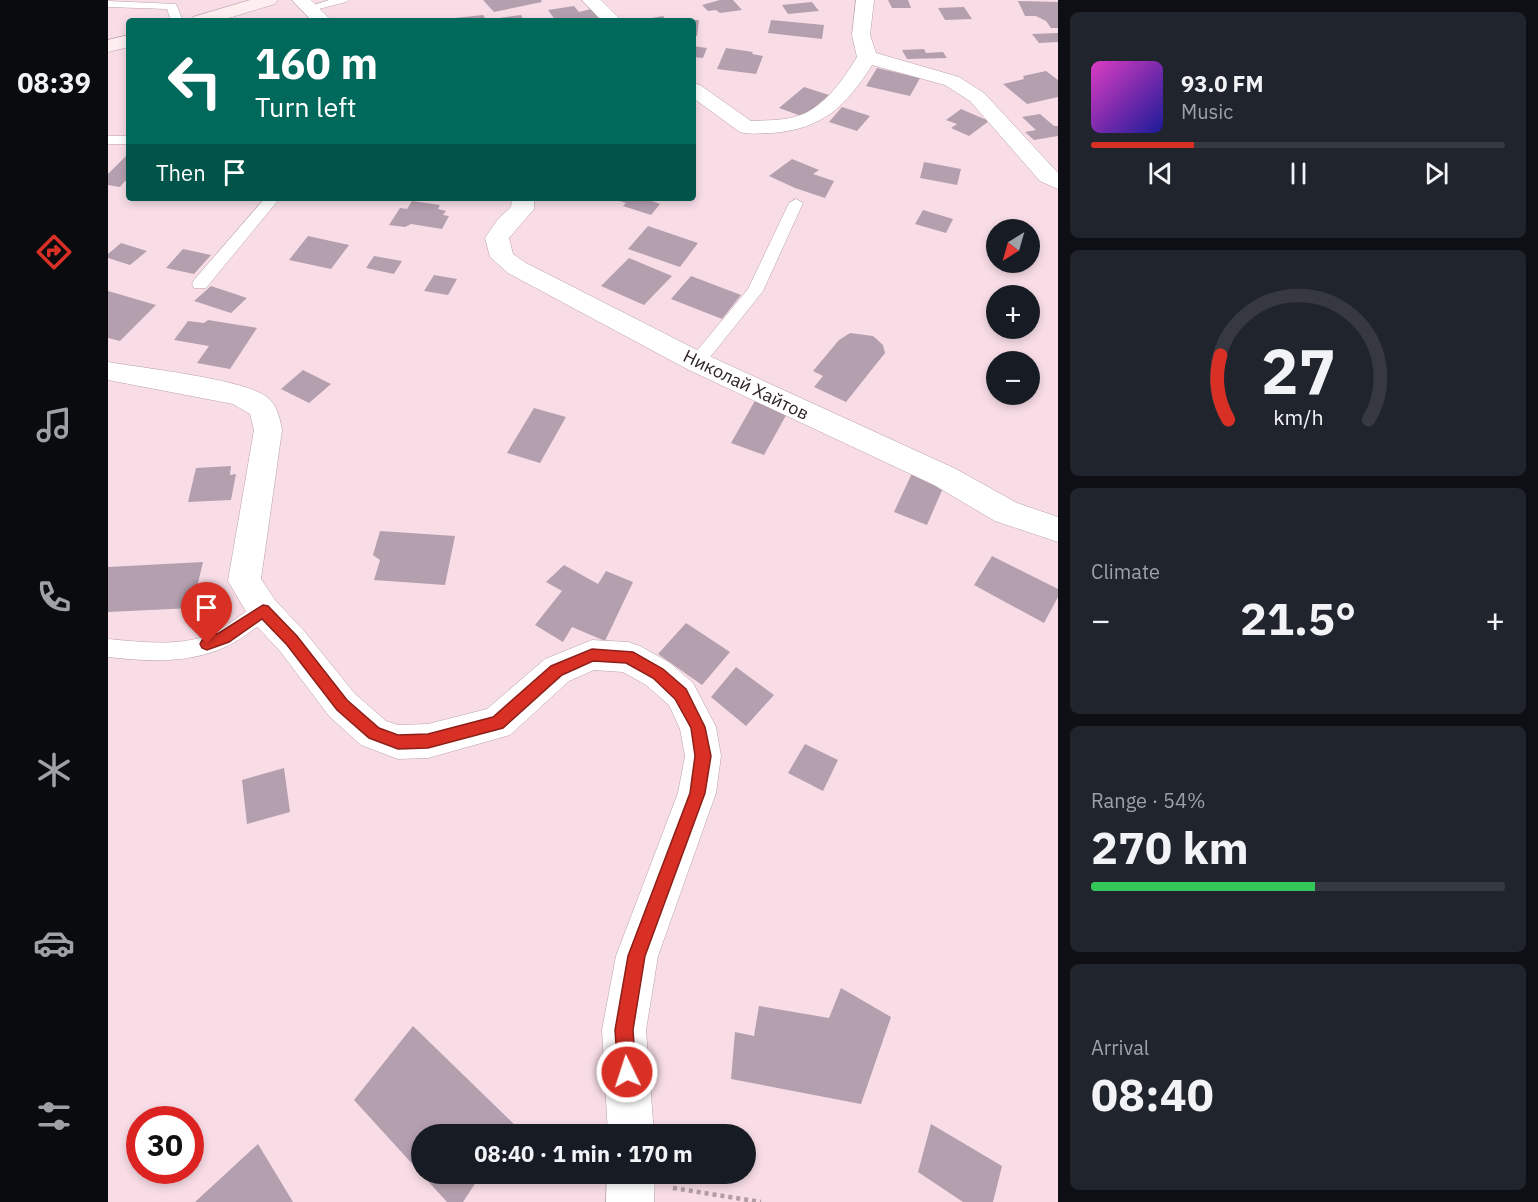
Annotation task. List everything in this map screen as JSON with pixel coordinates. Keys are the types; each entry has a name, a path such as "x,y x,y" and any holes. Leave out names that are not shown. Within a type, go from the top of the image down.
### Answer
{"main road":[{"path":"209,18 269,0"},
{"path":"108,28 126,27"},
{"path":"108,46 126,41"}],"street":[{"path":"591,0 610,18"},
{"path":"696,91 747,128 807,120 831,103 851,84 867,57 861,35 865,0"},
{"path":"867,57 952,81 977,97 1048,176 1058,182"},
{"name":"Николай Хайтов","path":"523,201 522,209 506,224 497,238 502,257 517,268 697,362 945,477 1006,512 1058,530"},
{"path":"108,371 238,395 256,402 266,414 268,430 244,581 263,610 292,641 342,705 374,733 398,742 428,741 497,723 556,670 592,655 628,657 658,674 681,694 698,727 703,756 697,793 637,956 624,1030 630,1124"}],"lane":[{"path":"312,10 342,0"},
{"path":"108,4 172,6 178,18"},
{"path":"108,140 126,140"},
{"path":"200,284 270,201"},
{"path":"697,362 755,291 796,203"},
{"path":"108,648 157,653 190,650 224,638 263,610"}],"path":[{"path":"631,1185 761,1202"}],"building":[{"path":"483,0 541,0 542,2 494,12"},
{"path":"720,0 733,0 742,10 720,13 716,10 708,11 702,5"},
{"path":"888,0 908,0 911,8 892,8"},
{"path":"1018,1 1058,2 1058,28 1051,28 1046,21 1036,16 1025,16"},
{"path":"812,2 819,11 788,14 782,5"},
{"path":"574,6 579,12 591,9 598,18 554,18 548,10"},
{"path":"964,7 972,19 945,20 938,8"},
{"path":"483,15 485,18 455,18"},
{"path":"521,15 522,18 499,18"},
{"path":"696,20 699,20 697,36"},
{"path":"771,20 824,25 822,39 768,33"},
{"path":"1058,33 1058,42 1039,43 1032,34"},
{"path":"696,46 707,48 703,58 696,57"},
{"path":"726,48 763,56 756,74 717,69"},
{"path":"924,49 926,53 943,52 947,58 907,59 902,50"},
{"path":"877,68 920,78 910,96 866,86"},
{"path":"1046,71 1058,80 1058,97 1027,104 1003,84 1024,79 1023,76"},
{"path":"804,87 829,95 804,117 779,108"},
{"path":"842,107 870,116 857,131 829,122"},
{"path":"961,109 989,121 969,136 951,128 957,124 946,120"},
{"path":"1040,114 1054,126 1058,126 1058,136 1034,140 1025,132 1036,130 1022,117"},
{"path":"126,156 126,181 120,187 108,185 108,174"},
{"path":"792,159 819,170 813,174 834,181 825,198 769,176"},
{"path":"924,162 961,169 957,185 920,178"},
{"path":"412,201 440,205 438,209 446,211 443,215 449,216 442,229 411,224 405,227 389,225 400,208 407,209"},
{"path":"620,201 652,201 660,204 651,215 623,206 626,203"},
{"path":"923,210 953,219 946,233 915,224"},
{"path":"648,226 698,243 680,267 628,249"},
{"path":"308,236 349,245 331,269 289,260"},
{"path":"121,243 147,251 130,265 108,258 108,254"},
{"path":"183,249 211,255 194,274 166,268"},
{"path":"374,256 402,261 394,274 366,268"},
{"path":"629,258 672,276 644,305 601,286"},
{"path":"434,275 457,279 448,295 424,291"},
{"path":"691,276 741,295 722,319 671,299"},
{"path":"211,286 247,298 231,313 194,301"},
{"path":"108,291 156,305 120,341 108,338"},
{"path":"208,320 257,328 230,369 197,363 209,346 174,340 188,321 204,323"},
{"path":"850,333 873,336 883,345 885,353 846,402 814,387 823,376 813,371 839,340"},
{"path":"303,370 331,384 309,403 281,389"},
{"path":"756,399 789,410 764,455 731,443"},
{"path":"534,408 566,417 540,463 507,453"},
{"path":"231,466 230,475 236,474 231,500 188,502 196,468"},
{"path":"914,469 946,481 927,525 894,512"},
{"path":"380,531 455,536 445,585 374,580 380,560 373,555"},
{"path":"992,556 1058,589 1058,597 1044,623 974,585"},
{"path":"203,562 192,608 108,612 108,567"},
{"path":"564,565 598,584 606,571 633,582 605,641 572,627 563,642 535,625 562,591 546,582"},
{"path":"686,623 730,652 702,685 658,654"},
{"path":"736,667 774,695 746,726 711,697"},
{"path":"805,744 838,760 823,791 788,773"},
{"path":"284,768 290,812 247,824 242,780"},
{"path":"841,988 891,1017 861,1104 731,1079 735,1032 754,1036 759,1006 829,1018"},
{"path":"413,1026 514,1124 411,1124 411,1163 354,1100"},
{"path":"931,1124 1002,1166 993,1202 963,1202 918,1172"},
{"path":"258,1144 293,1202 195,1202"},
{"path":"431,1184 475,1184 463,1202 447,1202"}],"route":[{"path":"207,644 224,638 263,610 292,641 342,705 374,733 398,742 428,741 497,723 556,670 592,655 628,657 658,674 681,694 698,727 703,756 697,793 637,956 624,1030 627,1072"}]}
